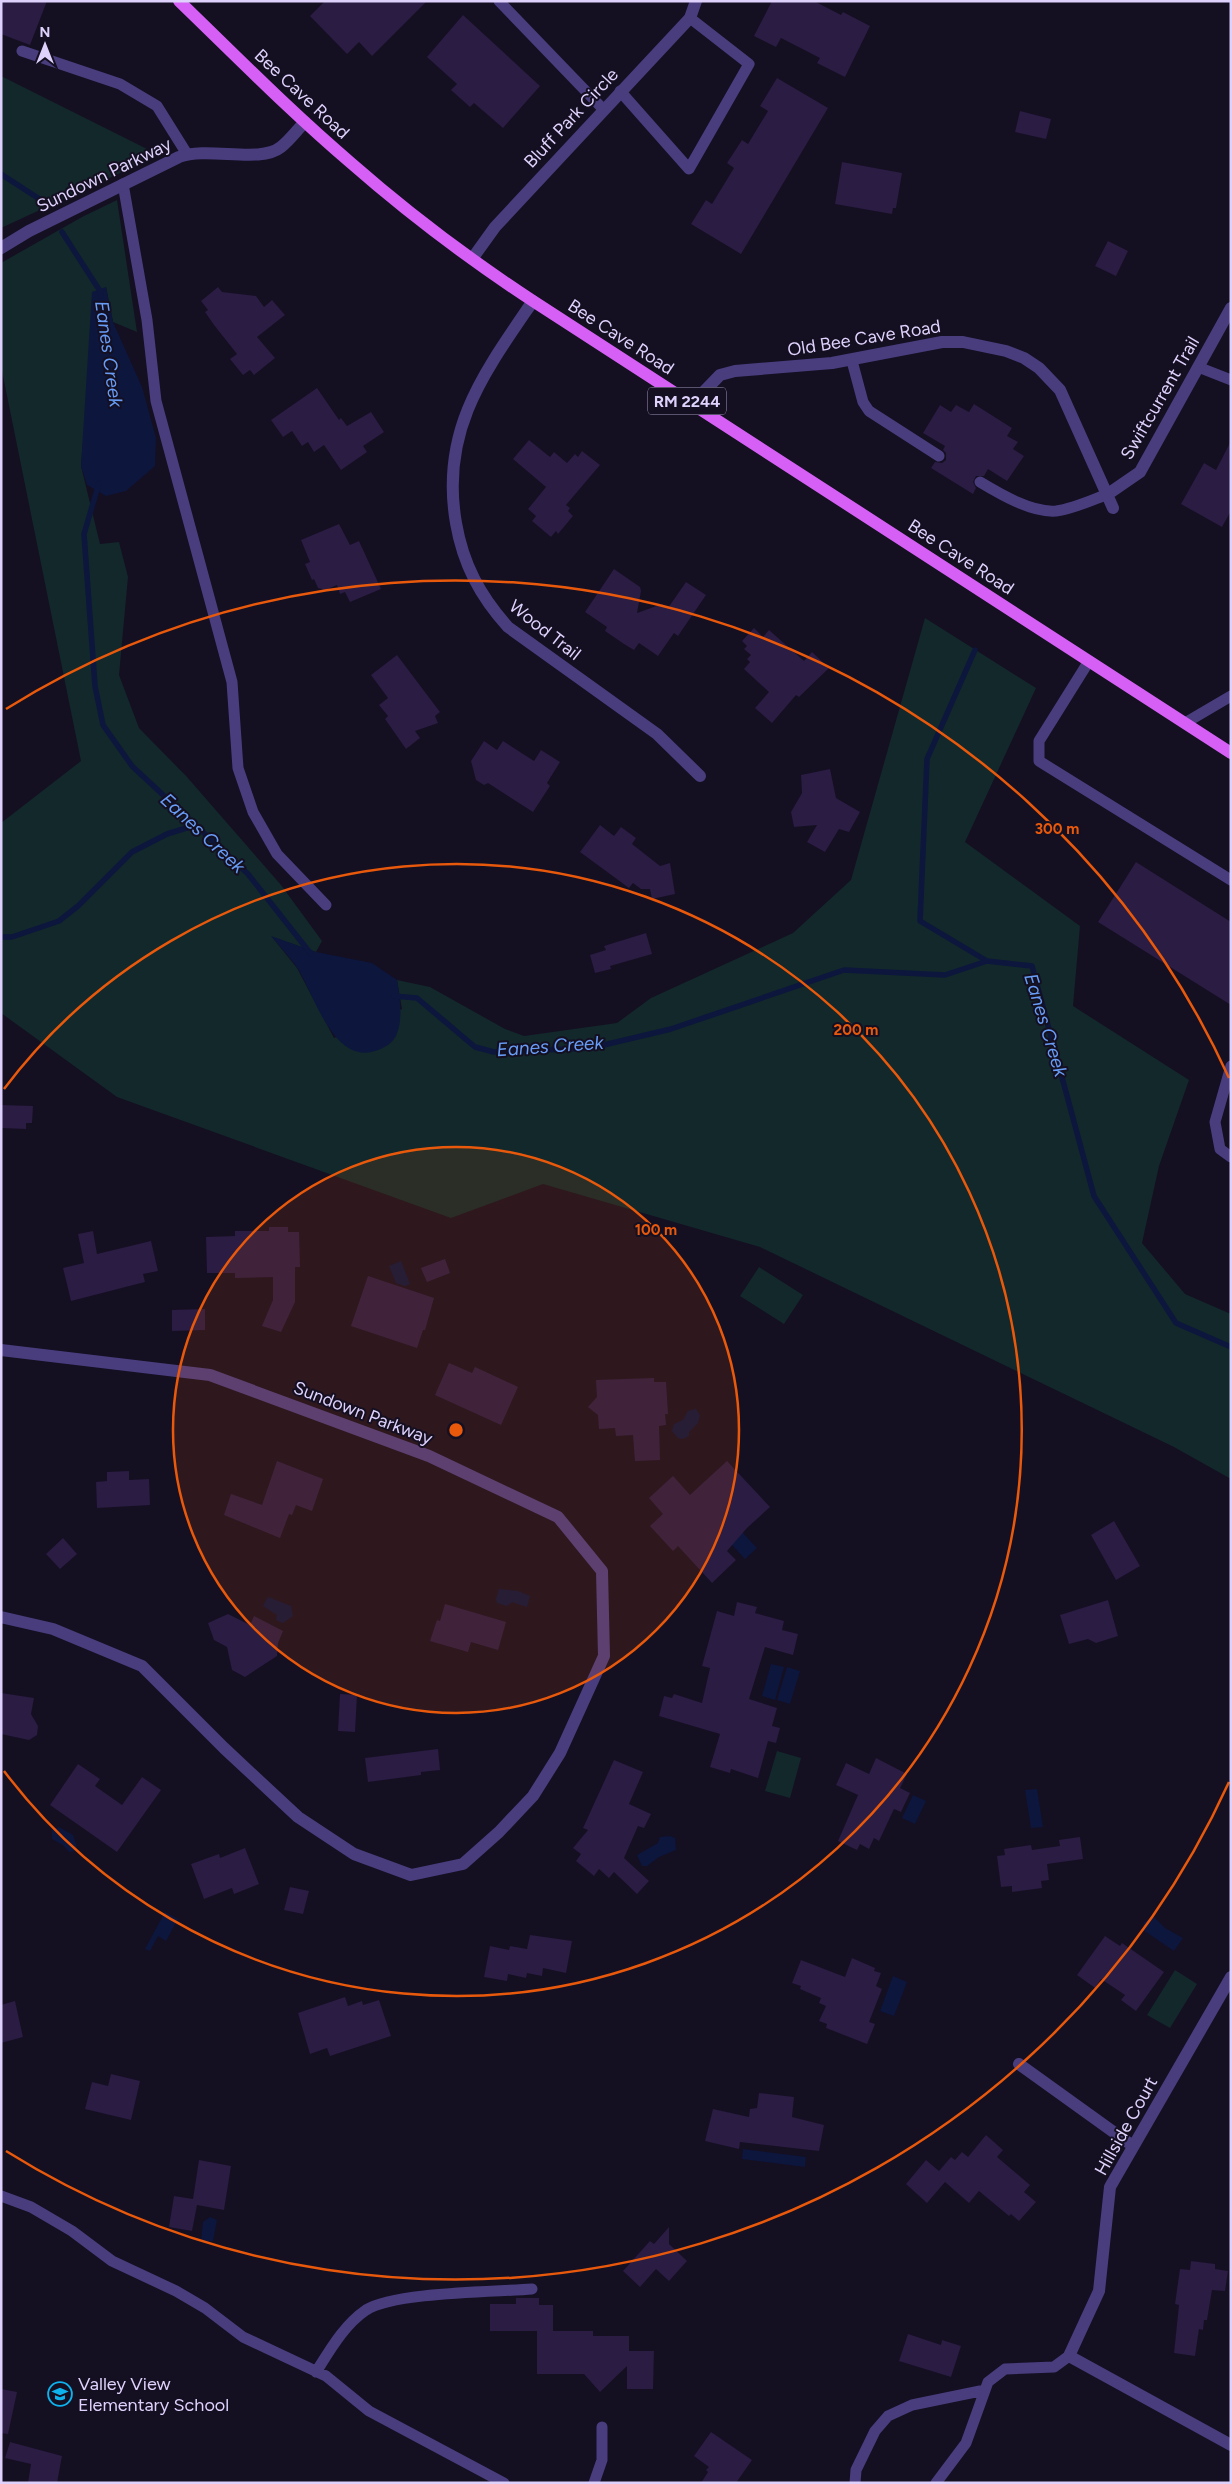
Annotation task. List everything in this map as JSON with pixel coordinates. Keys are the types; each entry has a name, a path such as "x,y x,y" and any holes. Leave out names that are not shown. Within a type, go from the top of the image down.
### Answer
{"main road":[{"name":"Bee Cave Road","path":"179,1 305,122 403,206 472,260 1231,753"}],"street":[{"name":"Bluff Park Circle","path":"472,260 495,228 603,109 690,18 696,1"},
{"name":"Sundown Parkway","path":"1,248 29,231 187,154 205,152 267,153 282,147 305,122"},
{"name":"Wood Trail","path":"533,301 480,386 462,423 455,446 451,476 452,504 465,562 477,587 490,607 508,627 657,734 700,776"},
{"name":"Swiftcurrent Trail","path":"1108,494 1140,472 1231,308"},
{"name":"Old Bee Cave Road","path":"692,404 713,381 727,373 852,361 942,342 986,346 1024,358 1039,368 1060,390 1113,508"},
{"name":"Sundown Parkway","path":"1,1350 210,1374 429,1456 558,1517 602,1571 604,1656 560,1753 533,1796 499,1832 463,1864 411,1875 354,1854 298,1817 224,1748 142,1666 53,1629 1,1617"},
{"name":"Hillside Court","path":"1069,2356 1099,2291 1110,2187 1231,1978"},
{"path":"1019,2064 1133,2146"},
{"path":"1069,2356 1231,2445"}],"lane":[{"path":"499,2 603,109"},
{"path":"620,91 689,169 750,64 690,18"},
{"path":"22,51 120,84 157,106 187,154"},
{"path":"123,184 147,320 156,401 232,682 238,768 253,812 277,854 326,905"},
{"path":"852,361 863,402 868,411 939,456"},
{"path":"1198,367 1231,380"},
{"path":"980,482 1009,499 1043,510 1056,511 1108,494"},
{"path":"1089,661 1039,741 1039,760 1231,880"},
{"path":"1185,724 1231,696"},
{"path":"1231,1066 1215,1122 1220,1149 1231,1157"},
{"path":"1,2196 31,2207 72,2231 112,2261 176,2290 205,2308 243,2337 326,2376 369,2411 504,2483"},
{"path":"316,2372 341,2334 367,2309 405,2298 532,2289"},
{"path":"936,2483 966,2443 988,2382 1005,2369 1054,2368 1069,2356"},
{"path":"855,2483 856,2470 875,2431 888,2416 912,2406 985,2390"},
{"path":"594,2483 602,2460 602,2427"}],"green space":[{"path":"1,76 159,155 1,228"},
{"path":"117,200 137,332 113,322 106,287 87,397 81,466 100,544 119,542 128,577 119,675 139,728 187,777 281,885 322,941 316,952 272,937 297,968 334,1038 402,1009 397,980 430,987 505,1029 524,1036 617,1023 651,998 793,933 851,880 925,618 1036,688 965,842 1080,926 1073,1006 1189,1080 1159,1166 1142,1243 1185,1294 1231,1314 1231,1479 1174,1447 760,1247 543,1184 451,1218 117,1097 1,1013 1,823 81,761 1,366 1,263 82,217"},
{"path":"759,1267 803,1295 784,1324 740,1296"},
{"path":"777,1751 801,1758 790,1798 765,1791"},
{"path":"1175,1970 1197,1984 1170,2028 1147,2015"}],"water":[{"path":"106,287 113,322 142,387 156,438 155,466 126,491 106,496 87,485 81,466 92,292"},
{"path":"271,936 316,952 372,963 397,980 400,1024 394,1040 388,1045 370,1052 355,1051 342,1043 331,1031 321,1015 298,969"},
{"path":"401,1261 410,1284 405,1286 396,1283 389,1266"},
{"path":"696,1409 700,1415 698,1423 689,1432 689,1436 683,1439 678,1438 672,1431 674,1424 683,1420 688,1411"},
{"path":"729,1518 757,1548 745,1559 717,1529"},
{"path":"499,1589 518,1591 530,1596 527,1607 512,1602 507,1606 497,1603 496,1599"},
{"path":"268,1597 291,1606 293,1616 283,1623 276,1620 277,1615 263,1606"},
{"path":"771,1664 784,1667 775,1700 762,1696"},
{"path":"787,1667 800,1671 790,1704 777,1700"},
{"path":"1037,1789 1043,1827 1031,1828 1025,1790"},
{"path":"913,1795 926,1801 915,1824 902,1818"},
{"path":"59,1827 73,1835 77,1847 75,1851 69,1852 63,1845 52,1839 52,1830"},
{"path":"670,1836 675,1838 676,1850 659,1857 647,1866 642,1866 637,1855 658,1843 660,1837"},
{"path":"165,1912 178,1919 166,1941 158,1936 150,1951 145,1949"},
{"path":"1153,1916 1165,1928 1183,1938 1174,1951 1143,1930 1144,1922"},
{"path":"893,1976 907,1982 894,2016 880,2011"},
{"path":"743,2149 806,2157 805,2167 742,2159"},
{"path":"210,2217 217,2220 213,2241 201,2241 203,2222"}],"building":[{"path":"1,1 47,1 30,45 1,34"},
{"path":"325,1 427,1 372,56 359,42 347,54 310,16"},
{"path":"772,1 814,1 841,15 843,12 870,26 845,77 817,63 820,58 781,38 776,47 754,36"},
{"path":"463,15 540,86 503,128 474,103 470,107 451,90 457,84 427,57"},
{"path":"777,78 828,108 741,254 691,224 706,200 712,204 734,168 727,163 742,140 748,144 768,111 760,106"},
{"path":"1020,111 1051,119 1046,139 1015,132"},
{"path":"842,162 902,173 896,208 893,208 892,214 835,204"},
{"path":"1108,241 1128,251 1116,276 1095,266"},
{"path":"218,287 222,292 256,296 264,307 272,300 285,315 257,337 275,358 254,375 250,370 243,375 230,359 237,354 205,312 208,310 201,301"},
{"path":"317,388 339,420 341,418 347,426 371,412 384,432 363,446 367,452 341,470 324,445 314,452 308,442 302,446 292,431 283,437 271,420"},
{"path":"974,404 1012,428 1007,436 1018,442 1013,449 1024,456 1007,481 988,469 984,476 976,476 973,482 976,488 973,494 931,468 935,462 942,463 946,460 946,453 943,450 945,446 923,433 940,405 951,412 956,405 969,412"},
{"path":"529,440 550,457 554,452 567,463 575,454 578,457 582,451 600,465 566,505 570,508 568,511 573,516 558,534 556,531 551,537 532,521 536,516 528,509 546,487 513,459"},
{"path":"1231,441 1231,511 1222,527 1181,504 1204,463 1216,470"},
{"path":"339,524 350,545 359,541 381,589 350,602 345,592 340,594 337,585 325,590 318,588 305,564 310,562 301,540"},
{"path":"614,569 640,587 637,613 662,604 668,608 686,582 706,595 678,636 674,633 658,656 639,643 634,650 624,644 605,631 607,627 585,612"},
{"path":"754,628 763,637 769,630 804,661 812,652 829,668 799,697 796,695 772,723 755,708 769,692 744,669 750,662 747,659 751,655 744,649 747,646 742,641"},
{"path":"397,655 440,712 435,716 438,723 415,731 420,738 406,749 385,719 388,716 379,705 388,698 371,675"},
{"path":"484,741 497,750 503,741 534,761 541,750 560,762 547,783 550,786 533,812 488,783 484,785 476,780 471,761"},
{"path":"830,769 836,798 860,812 849,832 839,829 825,852 807,842 817,825 794,827 791,812 802,793 801,775"},
{"path":"600,825 614,836 621,827 636,838 632,844 660,866 670,863 675,894 652,899 650,889 641,889 633,883 629,888 580,852"},
{"path":"1136,862 1231,922 1231,1005 1098,922"},
{"path":"646,933 652,954 610,966 611,969 595,973 590,955 606,950 604,946"},
{"path":"1,1105 33,1106 32,1123 26,1123 26,1129 1,1128"},
{"path":"269,1227 288,1227 288,1232 299,1232 300,1267 295,1267 295,1302 281,1332 262,1326 273,1300 273,1277 235,1278 235,1273 207,1273 206,1237 235,1236 235,1231 269,1231"},
{"path":"93,1231 97,1254 151,1241 158,1271 143,1274 145,1282 71,1301 63,1268 84,1263 78,1234"},
{"path":"445,1259 450,1273 427,1282 421,1268"},
{"path":"368,1276 434,1298 425,1330 423,1330 417,1348 351,1326"},
{"path":"205,1309 205,1330 172,1331 172,1310"},
{"path":"449,1363 472,1373 475,1367 518,1387 501,1425 435,1395"},
{"path":"654,1378 654,1382 666,1382 668,1414 665,1414 666,1425 659,1426 660,1460 635,1461 633,1435 616,1436 615,1428 599,1429 598,1415 588,1407 597,1397 596,1380"},
{"path":"277,1461 323,1479 312,1511 296,1505 292,1515 289,1514 280,1538 224,1515 231,1494 262,1505"},
{"path":"727,1461 770,1507 747,1528 727,1551 736,1560 712,1583 678,1546 673,1551 650,1526 663,1514 649,1498 673,1476 690,1495"},
{"path":"129,1471 129,1480 149,1479 150,1505 97,1508 96,1482 107,1481 107,1472"},
{"path":"1114,1521 1140,1566 1116,1580 1091,1535"},
{"path":"63,1538 77,1554 60,1569 46,1554"},
{"path":"1108,1600 1118,1636 1096,1643 1088,1639 1069,1644 1060,1615"},
{"path":"737,1602 757,1607 755,1613 784,1621 782,1630 798,1634 793,1655 765,1647 749,1699 777,1708 772,1726 780,1728 776,1743 768,1741 758,1778 731,1769 730,1773 710,1767 720,1734 659,1716 664,1696 672,1698 674,1694 702,1703 710,1668 702,1666 717,1611 734,1616"},
{"path":"445,1604 506,1622 498,1650 471,1642 468,1652 430,1641 437,1620 440,1621"},
{"path":"228,1614 250,1625 254,1616 283,1631 278,1643 277,1656 245,1677 232,1670 227,1647 214,1640 208,1623"},
{"path":"1,1693 34,1698 31,1714 38,1726 37,1735 29,1740 1,1734"},
{"path":"340,1694 357,1695 355,1732 338,1731"},
{"path":"438,1749 440,1770 421,1772 421,1775 368,1782 365,1758"},
{"path":"876,1758 907,1774 900,1788 910,1793 901,1812 894,1809 879,1841 874,1838 869,1849 860,1844 857,1850 838,1841 858,1795 836,1785 846,1763 869,1774"},
{"path":"614,1760 643,1772 629,1804 651,1814 644,1828 638,1826 624,1858 649,1881 637,1894 614,1872 609,1878 599,1869 594,1876 576,1861 581,1854 573,1848 588,1830 583,1828"},
{"path":"78,1764 100,1779 95,1786 122,1805 142,1777 161,1790 117,1852 50,1805"},
{"path":"1080,1837 1083,1859 1047,1864 1049,1880 1041,1881 1042,1888 1012,1892 1012,1886 1001,1887 997,1856 1005,1855 1004,1849 1031,1845 1032,1850 1060,1846 1059,1840"},
{"path":"245,1848 259,1884 234,1894 232,1888 204,1899 191,1864 219,1854 220,1858"},
{"path":"290,1887 309,1891 303,1914 284,1910"},
{"path":"530,1935 572,1941 566,1973 543,1968 542,1976 527,1973 526,1978 508,1974 507,1981 484,1977 490,1946 509,1950 510,1946 527,1949"},
{"path":"1105,1936 1120,1946 1122,1943 1164,1972 1136,2011 1121,2000 1125,1995 1101,1979 1095,1988 1077,1975"},
{"path":"852,1958 875,1968 874,1971 881,1973 876,1986 882,1989 869,2022 875,2024 867,2044 826,2028 827,2024 819,2021 826,2006 819,2003 821,1998 800,1989 801,1986 792,1983 801,1960 845,1977"},
{"path":"345,1997 348,2006 362,2001 363,2005 379,2000 391,2036 330,2056 327,2048 310,2054 298,2013"},
{"path":"15,2001 23,2037 1,2043 1,2005"},
{"path":"111,2074 140,2081 131,2120 85,2109 92,2082 108,2086"},
{"path":"759,2093 794,2097 792,2117 824,2125 819,2151 740,2142 739,2149 705,2141 713,2109 749,2117 750,2109 757,2108"},
{"path":"986,2135 1003,2150 997,2157 1030,2185 1024,2192 1036,2202 1019,2221 1011,2214 1009,2216 979,2191 969,2203 945,2182 927,2203 906,2184 926,2160 939,2171 951,2157 955,2160 962,2152 968,2157"},
{"path":"199,2160 231,2166 224,2210 197,2205 192,2231 169,2227 174,2196 193,2199"},
{"path":"669,2227 669,2244 687,2261 669,2281 656,2269 640,2287 623,2271 650,2241 654,2244"},
{"path":"1191,2261 1215,2264 1215,2269 1228,2271 1225,2291 1212,2290 1207,2320 1204,2320 1203,2330 1199,2329 1195,2356 1174,2353 1179,2305 1175,2304 1180,2269 1190,2270"},
{"path":"516,2298 539,2298 539,2305 553,2305 553,2331 593,2331 593,2336 629,2336 629,2351 654,2351 653,2389 627,2389 627,2366 600,2392 584,2374 537,2374 537,2331 490,2331 490,2304 516,2304"},
{"path":"908,2334 941,2345 942,2340 961,2346 951,2377 899,2361"},
{"path":"1,2389 17,2392 8,2434 1,2433"},
{"path":"711,2432 752,2460 736,2483 701,2483 709,2467 694,2456"},
{"path":"10,2442 62,2456 57,2483 28,2483 31,2464 5,2458"}],"waterway":[{"name":"Eanes Creek","path":"1,174 41,200 44,206"},
{"name":"Eanes Creek","path":"62,232 100,291 101,296"},
{"name":"Eanes Creek","path":"99,483 84,534 95,686 103,725 132,766 248,874 311,954"},
{"path":"975,650 927,759 920,921 987,961"},
{"path":"1,937 12,937 59,921 78,906 132,852 167,834 196,825"},
{"name":"Eanes Creek","path":"394,996 417,998 475,1047 494,1052 591,1048 671,1029 844,970 945,975 987,961 1032,966 1094,1196 1176,1323 1231,1347"}],"place":[{"name":"Valley View Elementary School","path":"60,2394"}]}
